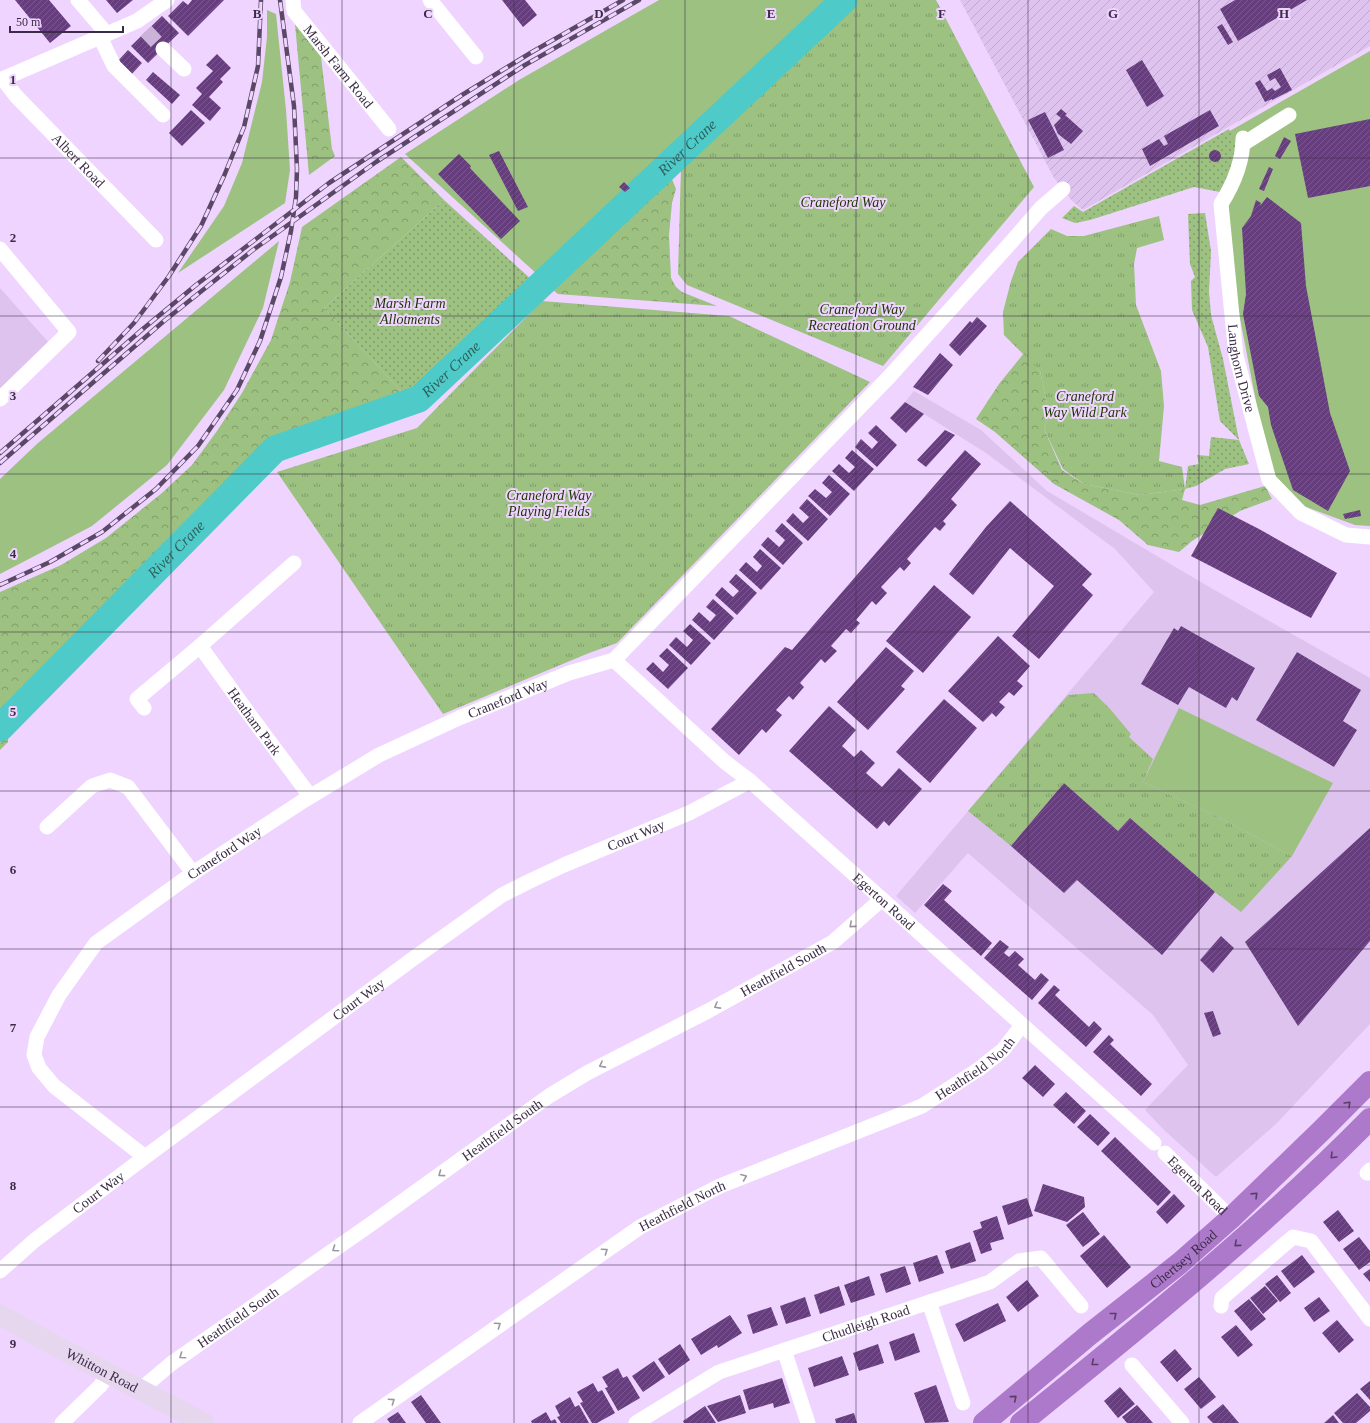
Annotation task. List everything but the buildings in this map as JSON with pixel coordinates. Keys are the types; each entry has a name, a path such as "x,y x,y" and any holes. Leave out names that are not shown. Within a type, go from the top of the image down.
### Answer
{"highway":[{"name":"Chertsey Road","path":"984,1423 1090,1334 1180,1262 1231,1218 1370,1082"},
{"name":"Chertsey Road","path":"1021,1423 1201,1275 1260,1224 1330,1160 1370,1119"}],"main road":[{"name":"Whitton Road","path":"0,1315 54,1346 204,1423"}],"street":[{"path":"78,0 103,35 114,66 163,115"},
{"path":"2,80 103,35 142,26 167,0"},
{"name":"Marsh Farm Road","path":"293,0 294,11 389,129"},
{"path":"430,0 476,57"},
{"path":"163,49 184,69"},
{"name":"Albert Road","path":"2,80 156,240"},
{"name":"Langhorn Drive","path":"1289,115 1243,141 1240,163 1221,204 1236,356 1269,480 1301,513 1346,534 1370,537"},
{"name":"Craneford Way","path":"145,1157 54,1086 39,1068 34,1055 37,1037 59,995 96,943 193,873 310,796 379,755 460,718 569,673 614,660 888,378 1041,208 1063,190"},
{"path":"0,248 69,332 0,399"},
{"path":"144,708 138,699 294,563"},
{"name":"Heatham Park","path":"200,646 310,796"},
{"name":"Egerton Road","path":"614,660 725,762 750,781 1022,1024 1159,1148 1231,1218"},
{"path":"47,827 92,786 110,780 128,786 193,873"},
{"name":"Court Way","path":"0,1271 35,1240 145,1157 414,958 502,895 578,859 689,813 750,781"},
{"name":"Heathfield South","path":"140,1390 172,1363 549,1096 586,1073 708,1011 833,942 882,899"},
{"name":"Heathfield North","path":"360,1423 640,1227 720,1186 922,1106 979,1069 1003,1050 1022,1024"},
{"path":"1221,1306 1222,1298 1292,1238 1311,1242 1370,1319"},
{"name":"Chudleigh Road","path":"636,1423 719,1372 990,1282 1019,1261 1041,1258 1081,1306"},
{"path":"929,1302 963,1403"},
{"path":"784,1350 808,1423"},
{"path":"1132,1365 1182,1423"},
{"path":"62,1423 100,1386 109,1374"}],"shaded area":[{"path":"960,0 1370,0 1370,46 1083,210 1072,201 1054,178"},
{"path":"0,288 50,344 0,393"},
{"path":"914,391 981,430 1047,491 1211,588 1370,678 1370,1024 1276,1124 1216,1177 1164,1130 1145,1110 1188,1065 1153,1015 968,853 915,913 896,896 1154,592 1115,549 986,453 905,402"}],"green space":[{"path":"659,0 829,0 538,275 405,154 519,80"},
{"name":"Craneford Way","path":"857,0 936,0 1034,187 883,366 687,285 678,274 681,168"},
{"path":"267,10 276,14 286,110 290,170 285,203 178,273 224,206 242,163 262,82 267,37"},
{"path":"295,24 321,57 332,149 335,156 309,175"},
{"path":"1370,51 1370,526 1355,525 1287,500 1267,459 1229,261 1228,132"},
{"path":"1229,129 1234,140 1235,154 1229,174 1220,192 1194,187 1090,220 1075,223 1062,218 1074,206 1083,212"},
{"path":"401,157 444,200 324,308 403,393 270,445 9,714 8,742 0,750 0,592 61,565 106,538 162,493 192,465 242,393 271,340 290,282 302,227"},
{"path":"672,179 676,189 672,203 669,235 671,278 676,287 682,292 717,306 558,294 548,286"},
{"name":"Marsh Farm Allotments","path":"444,200 532,280 419,385 403,393 324,308"},
{"path":"1205,213 1211,251 1209,292 1211,315 1223,359 1239,440 1220,421 1208,347 1192,310 1191,281 1195,277 1190,264 1188,214"},
{"name":"Craneford Way Wild Park","path":"1159,216 1164,240 1137,248 1134,264 1136,305 1161,371 1164,406 1159,461 1182,467 1185,489 1140,495 1084,484 1063,469 1044,429 1049,414 1040,371 1004,335 1003,312 1011,281 1018,262 1051,229 1067,236 1084,236"},
{"path":"279,241 263,308 224,390 167,465 92,526 0,574 0,479 38,443"},
{"name":"Craneford Way Playing Fields","path":"542,301 729,316 870,382 617,643 589,653 443,714 277,472 417,428"},
{"path":"1024,353 1040,371 1049,414 1044,429 1062,470 1084,484 1140,495 1185,489 1182,500 1200,505 1265,486 1272,499 1240,511 1192,541 1179,552 1148,545 1119,520 1054,484 995,432 976,419 999,384"},
{"path":"1211,437 1239,440 1249,464 1225,469 1196,486 1185,489 1188,466 1199,464 1197,455 1209,456"},
{"path":"1094,693 1111,710 1131,734 1129,737 1153,759 1143,782 1216,816 1292,856 1241,912 1215,892 1130,818 1118,831 1064,783 1011,846 968,811 1068,695"},
{"path":"1179,708 1333,783 1292,856 1216,816 1143,782"}],"waterway":[{"name":"River Crane","path":"0,728 275,449 419,399 844,0"}],"tunnel":[{"path":"146,31 163,49"}],"railway":[{"path":"98,361 134,323 169,276 201,226 224,176 244,127 258,66 261,0"},
{"path":"0,585 50,562 102,532 156,489 198,446 237,390 260,341 281,277 291,231 296,197 297,169 294,106 280,0"},
{"path":"0,453 196,285 329,183 462,95 532,52 623,0"},
{"path":"0,463 164,321 253,250 376,162 525,65 639,0"}],"park label":[{"name":"Craneford Way Recreation Ground","path":"862,318"}]}
